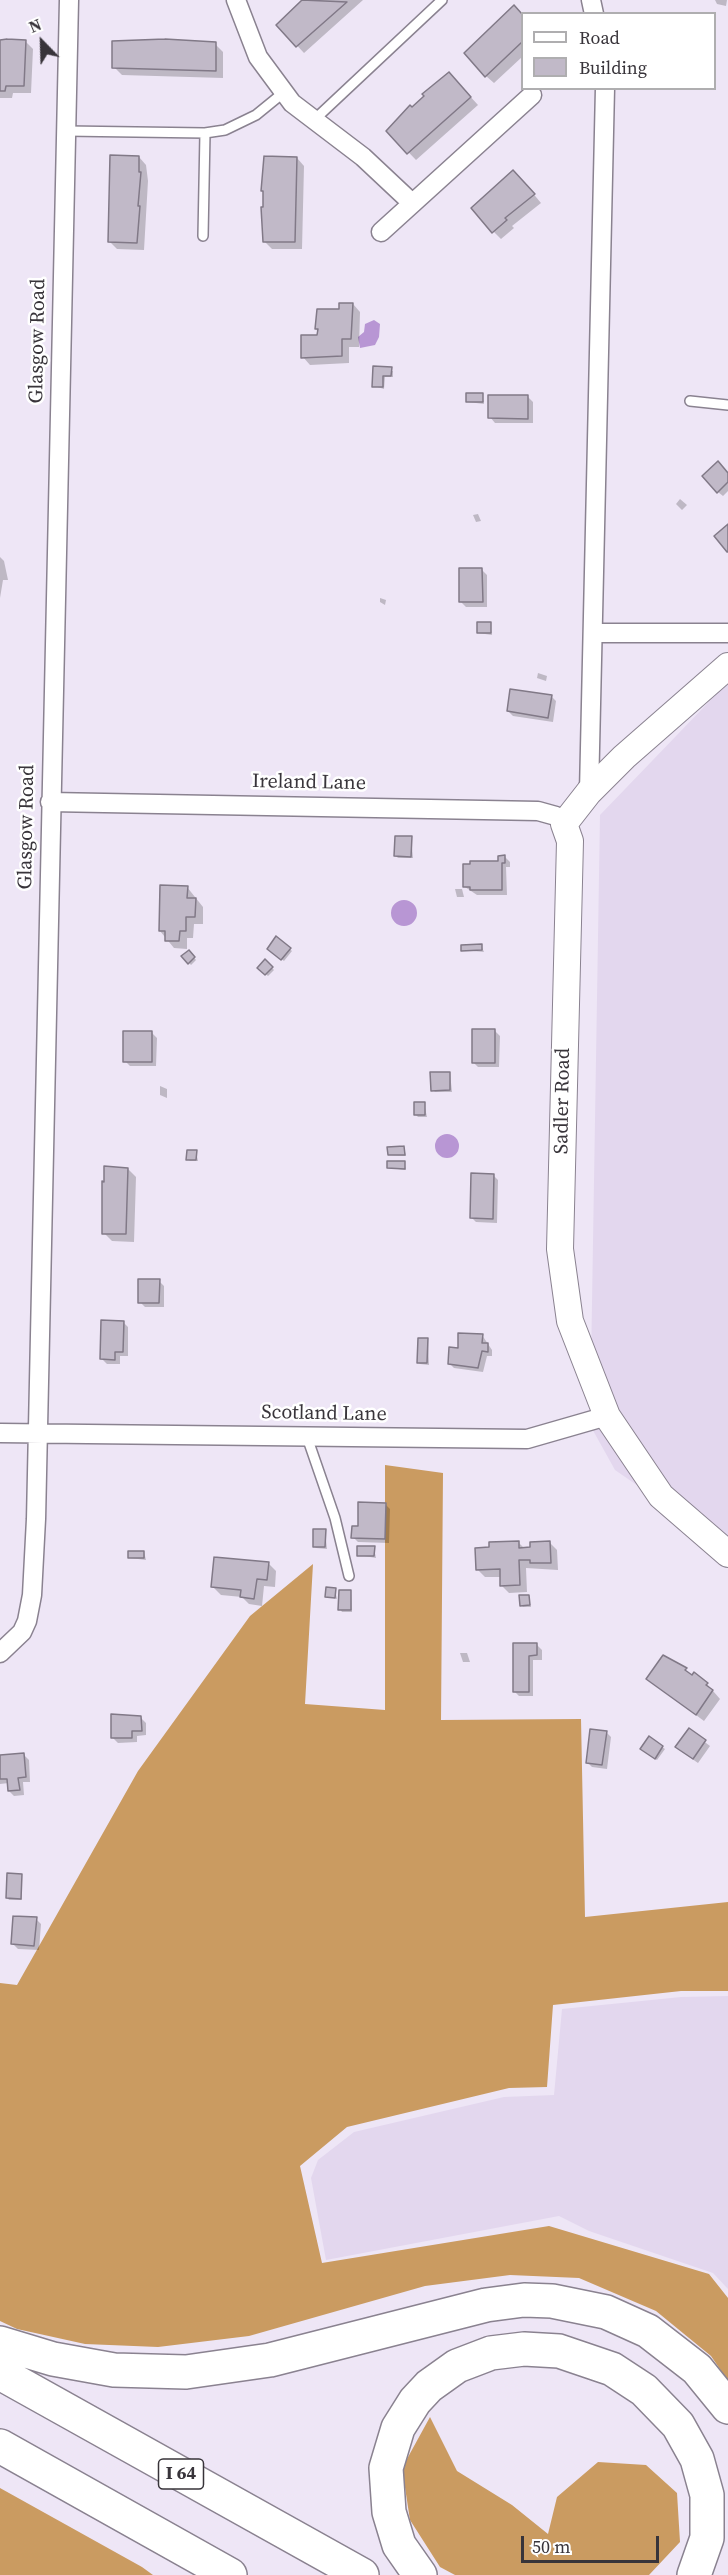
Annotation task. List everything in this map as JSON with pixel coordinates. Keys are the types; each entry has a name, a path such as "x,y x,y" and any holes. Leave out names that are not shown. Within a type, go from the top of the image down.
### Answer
{"highway":[{"path":"0,2343 53,2359 104,2368 186,2372 270,2360 486,2306 524,2300 552,2301 606,2312 648,2331 697,2369 728,2407"},
{"path":"420,2575 399,2545 388,2512 387,2468 398,2428 429,2386 457,2366 492,2353 524,2349 575,2355 612,2369 645,2390 678,2425 697,2459 708,2495 706,2538 694,2575"},
{"name":"I 64","path":"0,2373 362,2575"},
{"path":"0,2446 230,2575"}],"street":[{"name":"Glasgow Road","path":"4,1651 27,1620 32,1595 38,1432 69,0"},
{"path":"236,0 258,57 284,93 313,121 363,157 412,203"},
{"path":"589,792 605,90"},
{"path":"381,232 532,95"},
{"path":"593,633 728,633"},
{"path":"564,824 589,792 624,757 728,666"},
{"name":"Ireland Lane","path":"50,802 538,811 556,816 564,824"},
{"name":"Sadler Road","path":"564,824 570,841 560,1249 570,1321 607,1416 661,1496 728,1554"},
{"name":"Scotland Lane","path":"0,1433 527,1439 607,1416"}],"lane":[{"path":"313,121 442,0"},
{"path":"66,131 205,133 237,125 256,115 284,93"},
{"path":"203,236 205,133"},
{"path":"690,401 728,405"},
{"path":"307,1437 335,1518 349,1576"}],"shaded area":[{"path":"374,320 380,324 379,337 375,345 360,348 358,337 364,332 365,324"},
{"path":"728,682 728,1548 615,1470 590,1425 600,815"},
{"path":"404,900 413,904 417,913 413,922 404,926 395,922 391,913 395,904"},
{"path":"447,1134 452,1135 458,1141 458,1151 452,1157 447,1158 442,1157 436,1151 435,1146 436,1141 442,1135"},
{"path":"385,1465 443,1473 441,1720 581,1719 585,1917 728,1902 728,1991 681,1991 553,2005 547,2087 509,2088 347,2127 300,2166 322,2263 549,2226 709,2274 728,2298 728,2381 711,2356 656,2311 579,2278 510,2275 425,2286 249,2336 158,2347 85,2344 17,2329 0,2321 0,1983 17,1985 138,1771 250,1616 313,1564 305,1704 385,1710"},
{"path":"728,1996 728,2289 713,2273 589,2231 559,2216 326,2260 311,2178 318,2160 354,2132 504,2097 554,2095 562,2009 681,1997"},
{"path":"430,2417 457,2471 512,2505 548,2534 557,2497 598,2462 646,2465 677,2493 680,2542 649,2575 455,2575 440,2567 410,2520 402,2468"},
{"path":"0,2488 142,2567 153,2575 0,2575"}],"building":[{"path":"302,0 347,2 296,47 276,25"},
{"path":"514,5 521,13 521,43 485,77 464,53"},
{"path":"165,39 216,42 216,71 112,68 112,41"},
{"path":"0,40 26,40 24,86 6,86 5,91 0,91"},
{"path":"449,72 471,97 407,154 386,131 410,105 412,107 424,96 422,94"},
{"path":"110,155 139,156 139,172 141,172 137,243 108,242"},
{"path":"264,156 297,157 295,242 263,242 261,207 263,207 263,191 261,191"},
{"path":"513,170 535,194 505,218 507,220 492,233 471,208"},
{"path":"339,303 353,303 351,339 342,339 342,356 301,358 301,335 317,335 318,329 315,329 317,309 339,309"},
{"path":"373,366 392,367 391,376 383,376 383,387 372,387"},
{"path":"466,393 483,393 483,402 466,402"},
{"path":"488,395 528,395 528,419 488,418"},
{"path":"718,461 728,473 728,482 717,493 702,476"},
{"path":"728,524 728,552 727,552 714,536"},
{"path":"459,568 482,568 483,602 459,602"},
{"path":"477,622 491,622 491,633 477,633"},
{"path":"510,689 552,695 548,718 507,711"},
{"path":"395,836 412,836 411,857 394,856"},
{"path":"505,855 505,863 502,863 502,890 470,890 470,887 463,887 463,864 470,864 470,861 498,861 498,856"},
{"path":"160,885 188,886 187,898 196,898 195,917 186,917 186,931 180,931 179,941 165,941 165,931 159,931"},
{"path":"276,936 291,948 281,960 267,949"},
{"path":"482,944 482,950 461,951 461,945"},
{"path":"189,950 195,957 188,964 181,956"},
{"path":"265,959 273,967 265,975 257,968"},
{"path":"472,1029 495,1029 495,1063 472,1063"},
{"path":"123,1031 152,1031 152,1062 123,1062"},
{"path":"430,1072 450,1072 450,1090 431,1091"},
{"path":"414,1102 425,1102 425,1115 414,1115"},
{"path":"404,1146 405,1155 388,1155 387,1147"},
{"path":"187,1150 197,1150 196,1160 186,1160"},
{"path":"387,1161 405,1161 405,1169 387,1168"},
{"path":"104,1166 128,1168 126,1234 102,1234"},
{"path":"471,1173 494,1174 493,1219 470,1218"},
{"path":"138,1279 160,1279 159,1303 138,1303"},
{"path":"101,1320 124,1321 123,1352 115,1352 115,1360 100,1359"},
{"path":"458,1333 483,1334 482,1343 488,1343 488,1352 482,1351 478,1368 448,1364 449,1347 458,1348"},
{"path":"418,1338 428,1338 427,1363 417,1363"},
{"path":"358,1502 386,1503 385,1539 351,1538 352,1526 358,1526"},
{"path":"313,1529 326,1529 325,1547 313,1547"},
{"path":"519,1541 519,1548 530,1547 530,1542 550,1541 551,1563 530,1563 530,1560 519,1560 520,1585 500,1586 500,1569 476,1570 475,1548 489,1547 489,1542"},
{"path":"357,1546 375,1546 374,1556 357,1556"},
{"path":"128,1551 144,1551 144,1558 128,1558"},
{"path":"214,1557 269,1562 267,1580 257,1579 254,1599 240,1597 241,1590 211,1587"},
{"path":"326,1587 336,1588 335,1598 325,1597"},
{"path":"339,1590 351,1590 351,1610 338,1610"},
{"path":"519,1595 529,1595 530,1605 520,1606"},
{"path":"513,1643 537,1643 537,1655 529,1656 529,1692 513,1692"},
{"path":"663,1655 687,1668 685,1670 692,1675 694,1672 713,1690 696,1715 646,1679"},
{"path":"111,1714 141,1716 142,1731 132,1731 132,1738 111,1738"},
{"path":"689,1728 706,1740 693,1759 675,1747"},
{"path":"590,1729 607,1731 602,1765 586,1763"},
{"path":"649,1736 663,1746 655,1759 640,1749"},
{"path":"24,1753 26,1777 18,1778 20,1790 8,1791 7,1779 0,1779 0,1755"},
{"path":"7,1873 22,1874 21,1899 6,1898"},
{"path":"13,1916 37,1917 34,1946 11,1944"}]}
